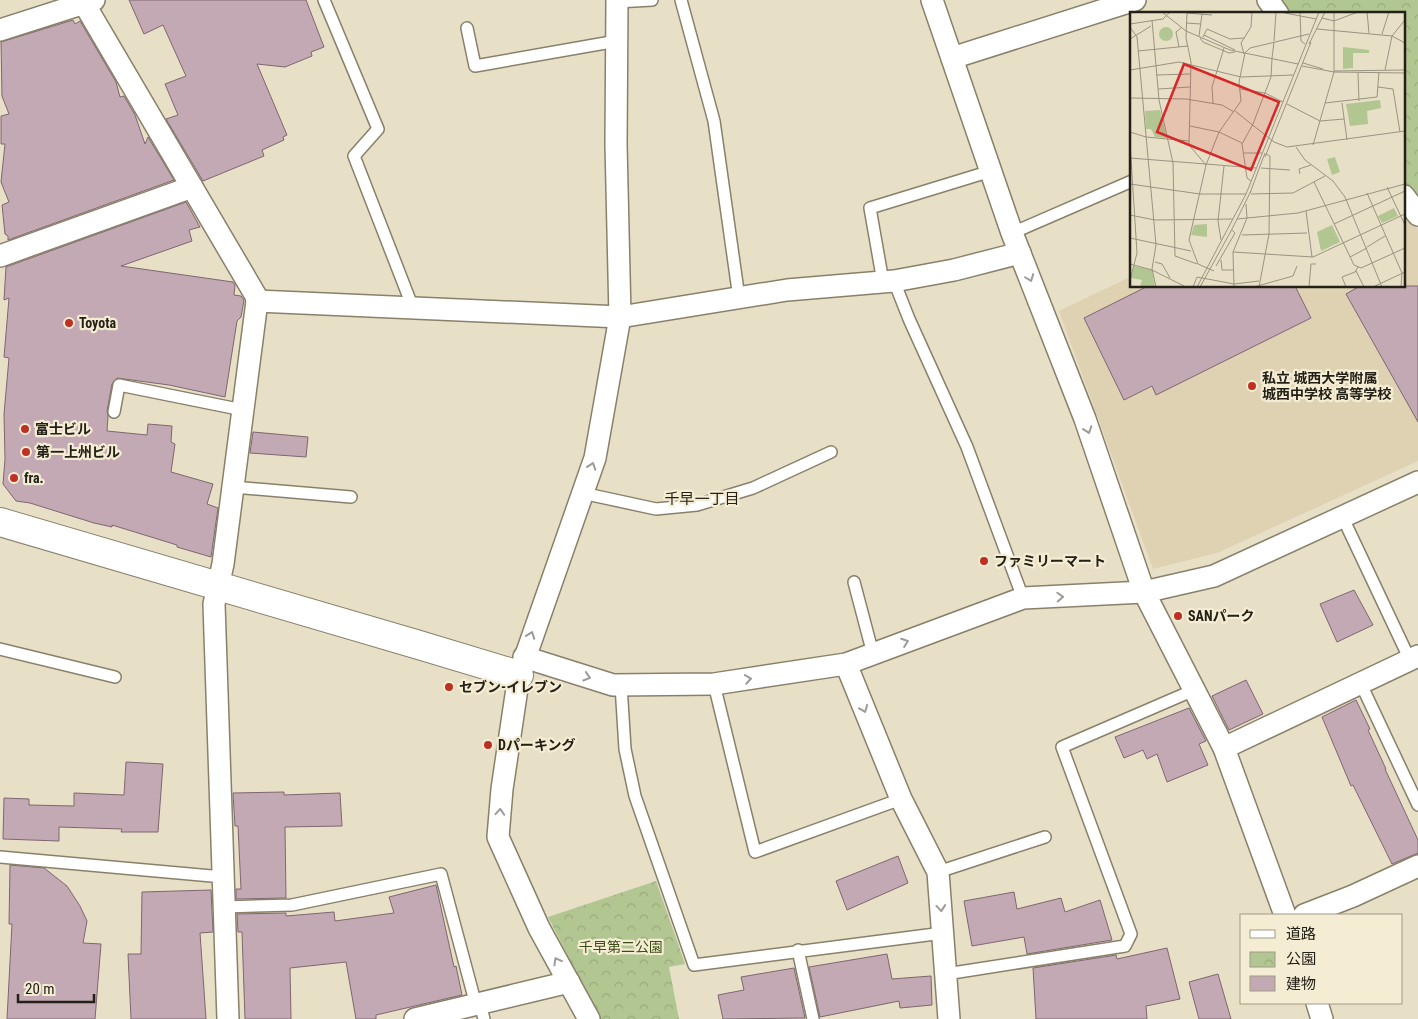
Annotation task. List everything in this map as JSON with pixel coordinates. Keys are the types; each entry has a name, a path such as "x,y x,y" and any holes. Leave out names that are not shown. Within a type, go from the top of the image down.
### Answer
{"street":[{"path":"932,0 1012,233 1085,419 1144,592 1224,748 1286,914"},
{"path":"952,58 1109,4 1135,0"},
{"path":"1268,0 1277,12"},
{"path":"0,30 86,1 256,296 257,301 223,564 214,604 228,1019"},
{"path":"589,1019 539,928 498,837 502,789 521,666 594,458 620,317 616,144 617,1"},
{"path":"0,256 192,187"},
{"path":"1406,199 1418,215"},
{"path":"257,301 620,317 787,290 889,281 954,270 1020,253"},
{"path":"0,522 217,585 521,666 613,685 714,684 846,664 1023,598 1144,592 1214,576 1418,482"},
{"path":"1224,748 1414,658"},
{"path":"846,664 901,799 938,872 949,1019"},
{"path":"1307,914 1353,896 1418,866"},
{"path":"415,1019 480,1009 569,982"},
{"path":"1316,1004 1322,1019"}],"lane":[{"path":"324,0 378,129 354,156 413,308"},
{"path":"617,1 652,0"},
{"path":"682,0 714,121 739,298"},
{"path":"466,28 475,66 617,41"},
{"path":"991,171 870,208 889,281 909,319 967,447 1023,598"},
{"path":"1012,233 1130,183"},
{"path":"114,412 119,385 243,410"},
{"path":"582,493 656,510 697,504 753,488 831,452"},
{"path":"233,487 352,497"},
{"path":"1342,516 1414,658"},
{"path":"854,582 873,654"},
{"path":"0,649 115,677"},
{"path":"1360,682 1418,805"},
{"path":"714,684 755,852 901,799"},
{"path":"621,685 625,749 635,796 694,965 798,950 943,933"},
{"path":"946,974 1125,946 1131,934 1062,747 1194,690"},
{"path":"938,872 1045,837"},
{"path":"0,857 223,877"},
{"path":"224,907 292,905 442,874 480,1009"},
{"path":"798,950 813,1019"}],"shaded area":[{"name":"私立 城西大学附属 城西中学校 高等学校","path":"1406,212 1418,229 1418,461 1217,553 1153,569 1059,311 1130,277 1130,288 1406,288"}],"green space":[{"path":"1277,0 1418,0 1418,203 1406,186 1406,12 1286,12"},
{"name":"千早第二公園","path":"656,881 685,964 669,967 679,1019 600,1019 548,917"}],"building":[{"path":"129,0 306,0 324,47 311,52 312,56 285,67 257,64 287,135 283,137 284,140 262,150 264,156 203,181 166,119 178,115 165,84 186,76 163,25 144,34"},
{"path":"73,20 75,24 80,21 116,82 120,97 124,96 135,115 145,144 148,137 174,180 8,240 8,236 5,234 2,205 9,202 1,182 5,144 1,144 1,116 9,114 2,96 1,42"},
{"path":"186,202 200,227 189,230 192,241 121,266 233,282 235,285 234,295 241,296 244,300 241,317 237,321 225,397 169,385 117,378 112,384 107,411 107,431 147,435 148,424 172,426 171,442 175,444 171,472 213,484 207,504 218,508 211,557 112,525 112,527 94,523 30,503 16,501 3,484 5,459 4,414 9,358 4,357 9,298 4,300 6,267"},
{"path":"1406,286 1418,286 1418,422 1346,294 1356,288 1406,288"},
{"path":"1144,288 1296,288 1311,318 1156,395 1152,386 1124,400 1084,318"},
{"path":"253,432 308,437 306,457 250,453"},
{"path":"1354,590 1373,625 1337,642 1320,604"},
{"path":"1246,680 1263,714 1229,730 1212,696"},
{"path":"1356,700 1418,840 1418,853 1392,864 1353,785 1351,786 1322,717"},
{"path":"1189,708 1206,741 1199,744 1208,765 1167,782 1157,754 1147,759 1143,750 1124,758 1115,737"},
{"path":"126,762 163,764 158,832 121,832 122,829 59,827 59,841 3,839 4,798 29,799 29,805 74,806 74,793 124,795"},
{"path":"284,792 284,795 340,793 342,826 285,827 286,898 236,899 236,889 241,889 238,826 235,826 233,793"},
{"path":"898,856 908,883 847,910 836,881"},
{"path":"10,865 44,868 67,886 87,921 83,943 101,944 95,1019 7,1019 12,924 9,924"},
{"path":"436,885 462,995 376,1015 376,1019 356,1019 346,962 290,968 291,1019 245,1019 242,932 238,932 237,914 286,913 286,916 334,912 335,921 394,913 389,897"},
{"path":"211,890 213,932 200,933 206,1019 131,1019 128,954 141,954 142,892"},
{"path":"1014,892 1017,909 1061,898 1065,912 1100,900 1112,940 1027,954 1024,937 972,946 964,901"},
{"path":"1167,948 1180,999 1146,1006 1147,1019 1036,1019 1033,968 1116,955 1117,959"},
{"path":"887,954 892,979 931,976 932,1005 900,1008 899,1001 820,1017 809,967"},
{"path":"794,968 805,1018 723,1019 718,995 744,990 741,977"},
{"path":"1218,974 1231,1019 1199,1019 1189,982"}],"place":[{"name":"Toyota","path":"69,323"},
{"name":"私立 城西大学附属 城西中学校 高等学校","path":"1252,386"},
{"name":"富士ビル","path":"25,429"},
{"name":"第一上州ビル","path":"26,452"},
{"name":"fra.","path":"14,478"},
{"name":"ファミリーマート","path":"984,561"},
{"name":"SANパーク","path":"1178,616"},
{"name":"セブン-イレブン","path":"449,687"},
{"name":"Dパーキング","path":"488,745"}],"district":[{"name":"千早一丁目","path":"702,499"}]}
